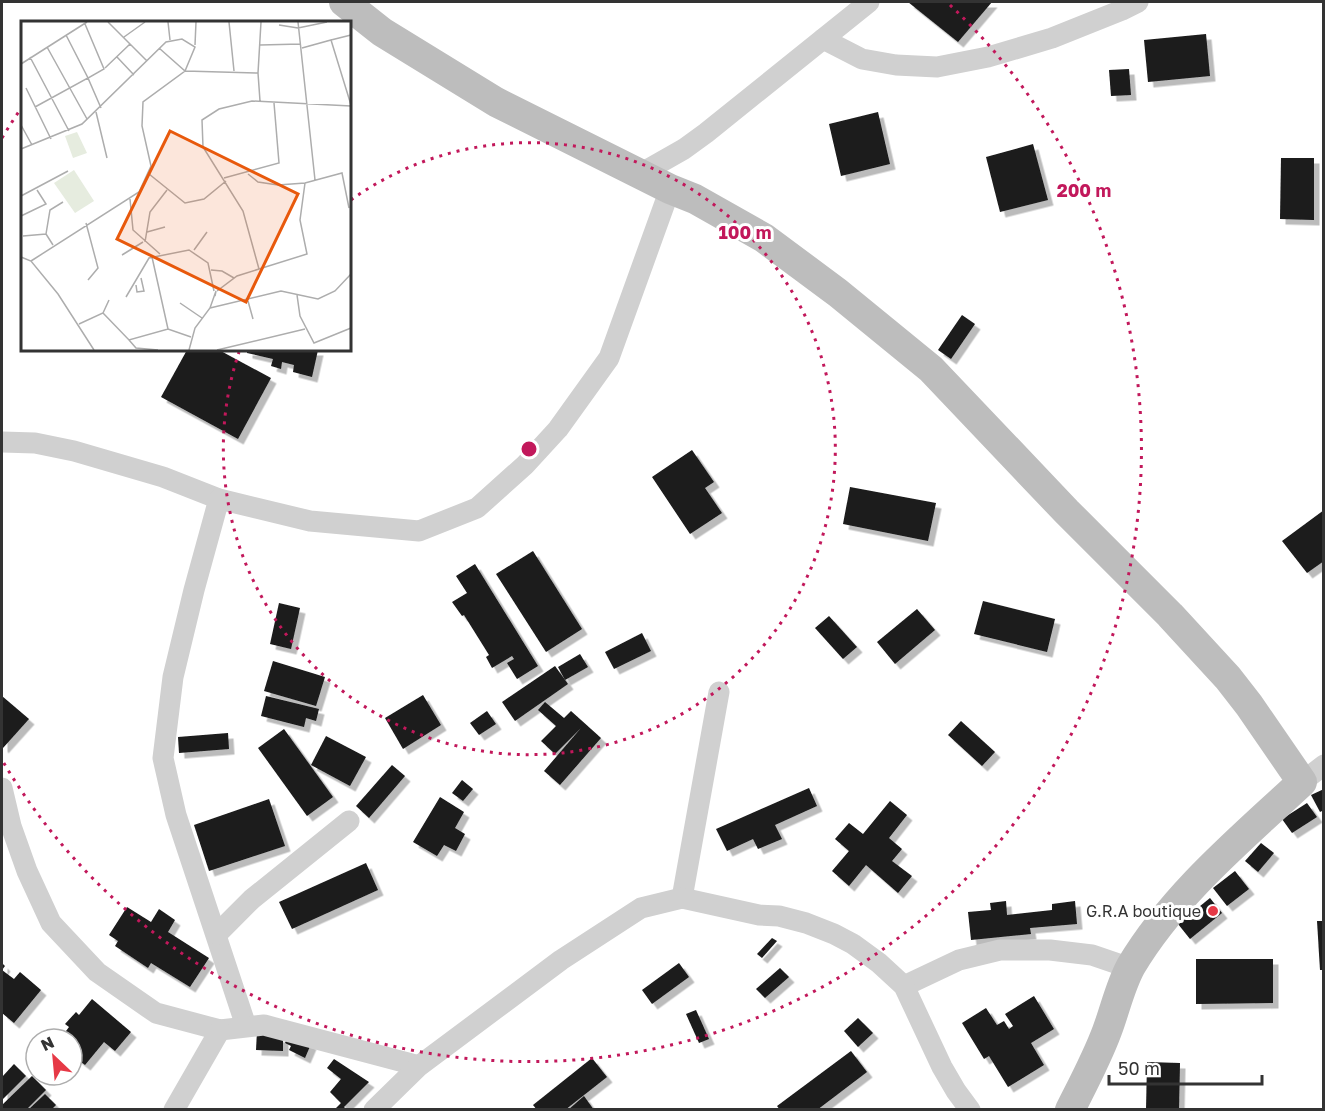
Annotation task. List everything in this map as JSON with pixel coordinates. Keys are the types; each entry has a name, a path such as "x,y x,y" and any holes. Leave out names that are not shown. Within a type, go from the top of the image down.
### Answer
{"street":[{"path":"344,2 382,32 486,96 670,189 695,199 764,238 838,293 931,369 1067,512 1170,615 1249,705 1313,773 1233,846 1173,909 1131,968 1089,1073 1070,1110"},
{"path":"640,174 684,149 706,133 869,2"},
{"path":"823,39 862,59 896,65 937,67 988,57 1052,38 1138,2"},
{"path":"2,442 35,443 74,451 130,466 219,499 310,521 418,531 477,508 525,465 558,429 609,358 670,189"},
{"path":"219,499 173,677 163,758 176,815 246,1026"},
{"path":"682,898 719,692"},
{"path":"2,788 11,826 27,871 51,923 97,972 156,1013 220,1030 264,1025 419,1066"},
{"path":"217,934 252,899 349,821"},
{"path":"374,1110 419,1066 561,960 640,908 682,898 806,923 834,934 879,963 904,986 942,1067 970,1110"},
{"path":"904,986 958,960 1000,950 1050,950 1092,955 1131,968"},
{"path":"174,1110 220,1030"}],"building":[{"path":"908,2 992,2 958,42"},
{"path":"1206,34 1210,76 1148,82 1144,40"},
{"path":"1129,69 1131,95 1111,96 1109,70"},
{"path":"878,112 890,164 841,176 829,124"},
{"path":"1033,144 1048,200 1000,212 986,157"},
{"path":"1281,158 1314,158 1314,220 1280,219"},
{"path":"962,315 975,324 951,359 938,350"},
{"path":"186,351 221,351 271,378 238,439 161,397"},
{"path":"247,351 318,351 312,377 293,372 294,365 282,362 281,369 271,366 273,359 247,353"},
{"path":"692,450 714,482 705,488 722,513 690,534 652,477"},
{"path":"850,487 936,503 928,541 843,524"},
{"path":"1324,510 1324,561 1307,573 1282,541"},
{"path":"533,551 582,629 546,652 496,574"},
{"path":"475,564 538,666 517,679 507,663 514,659 512,656 492,668 486,657 489,655 464,615 462,616 452,602 467,593 456,576"},
{"path":"983,601 1055,619 1047,652 974,634"},
{"path":"279,603 300,608 291,649 270,644"},
{"path":"917,609 935,630 895,664 877,642"},
{"path":"829,616 857,647 843,659 815,628"},
{"path":"642,633 651,651 614,669 605,652"},
{"path":"580,654 588,667 565,680 558,667"},
{"path":"273,661 325,677 316,706 264,691"},
{"path":"555,666 568,684 515,721 502,702"},
{"path":"423,695 441,725 403,749 385,718"},
{"path":"2,696 29,719 3,748 2,746"},
{"path":"266,696 319,709 316,721 306,718 304,727 261,716"},
{"path":"545,702 564,718 571,711 601,738 560,785 544,771 581,728 555,754 541,741 556,726 538,710"},
{"path":"487,711 496,724 479,735 470,723"},
{"path":"961,721 995,752 982,766 948,735"},
{"path":"284,729 333,797 307,816 258,748"},
{"path":"228,733 229,749 179,753 178,737"},
{"path":"326,736 366,757 350,786 311,765"},
{"path":"392,765 405,776 369,818 356,806"},
{"path":"462,780 473,789 463,801 452,793"},
{"path":"809,788 817,806 775,825 782,839 758,849 753,839 727,851 716,829"},
{"path":"1324,789 1324,810 1320,812 1311,795"},
{"path":"440,797 464,812 455,828 465,834 456,851 444,845 437,856 413,842"},
{"path":"269,799 285,846 209,871 194,825"},
{"path":"890,801 907,815 889,838 902,849 892,861 912,876 898,893 866,865 849,886 832,871 849,851 835,839 849,823 863,834"},
{"path":"1307,803 1317,817 1292,833 1282,819"},
{"path":"1261,843 1274,853 1258,872 1245,861"},
{"path":"366,863 378,890 292,929 279,902"},
{"path":"1235,871 1249,889 1227,906 1213,888"},
{"path":"1210,898 1222,913 1190,939 1178,924"},
{"path":"1006,901 1007,915 1052,910 1052,904 1075,901 1077,924 1030,928 1031,934 971,940 968,912 991,910 990,903"},
{"path":"127,907 151,922 159,909 175,920 168,932 209,958 190,987 151,963 148,968 115,946 118,941 109,935"},
{"path":"1317,921 1324,921 1324,970 1320,970"},
{"path":"772,938 777,941 762,958 757,954"},
{"path":"1196,959 1273,959 1273,1003 1196,1004"},
{"path":"679,963 689,977 652,1004 642,990"},
{"path":"780,968 789,977 765,998 756,989"},
{"path":"2,970 14,979 20,972 41,990 14,1023 2,1013"},
{"path":"1034,996 1054,1029 1031,1043 1044,1065 1008,1087 989,1056 984,1059 962,1023 986,1008 997,1025 1004,1021 1009,1029 1013,1026 1005,1014"},
{"path":"92,999 131,1032 115,1051 104,1042 85,1065 84,1027 69,1027 65,1024 76,1012 79,1015"},
{"path":"696,1010 709,1039 699,1043 686,1014"},
{"path":"858,1018 873,1033 858,1047 844,1031"},
{"path":"257,1031 283,1038 283,1051 256,1050"},
{"path":"288,1036 311,1044 305,1058 289,1050 291,1046 285,1043"},
{"path":"851,1051 867,1072 817,1110 780,1110 777,1106"},
{"path":"592,1058 607,1077 565,1110 537,1110 533,1105"},
{"path":"334,1059 369,1082 344,1107 347,1110 334,1110 341,1103 330,1092 341,1079 327,1068"},
{"path":"1147,1062 1180,1063 1179,1110 1146,1110"},
{"path":"14,1064 24,1074 24,1078 2,1100 2,1077"},
{"path":"24,1084 24,1087 43,1087 46,1090 26,1110 2,1110 2,1105"},
{"path":"45,1094 56,1105 51,1110 28,1110"},
{"path":"584,1096 594,1110 568,1110"}],"place":[{"name":"G.R.A boutique","path":"1213,911"}]}
